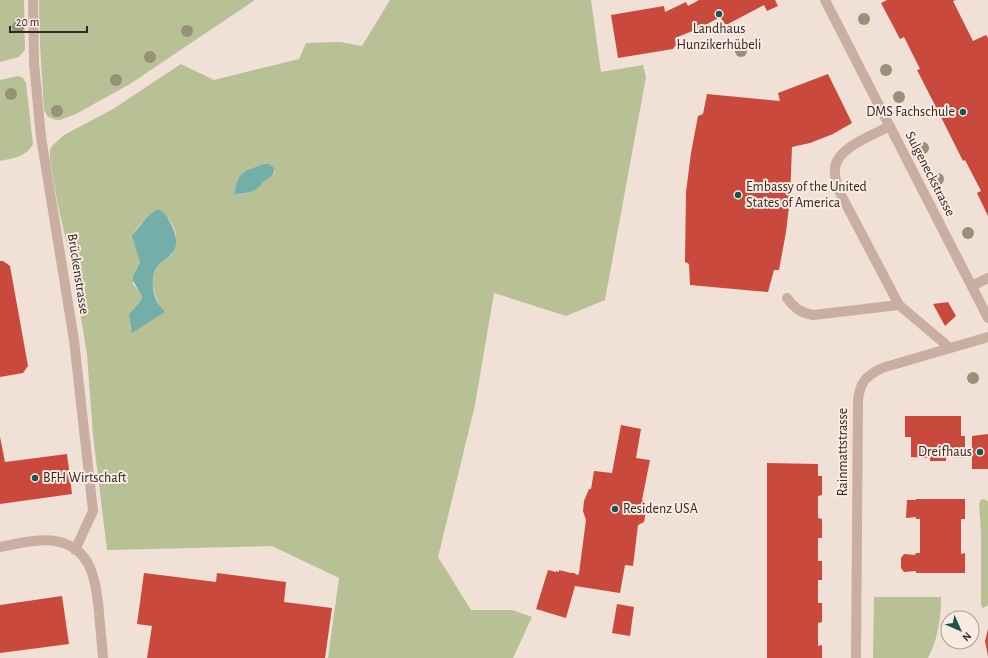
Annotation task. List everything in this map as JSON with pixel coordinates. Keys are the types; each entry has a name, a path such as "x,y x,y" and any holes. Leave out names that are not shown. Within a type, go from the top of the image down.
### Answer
{"street":[{"name":"Brückenstrasse","path":"33,0 34,63 41,137 74,340 93,511 75,550"},
{"name":"Sulgeneckstrasse","path":"825,0 988,318"},
{"path":"890,126 844,152 838,159 834,170 839,191 899,305 950,348"},
{"path":"972,286 988,278"},
{"path":"787,298 798,310 813,315 899,305"},
{"name":"Rainmattstrasse","path":"856,658 858,392 863,381 882,368 988,337"},
{"path":"0,547 45,540 62,543 84,557 89,564 96,584 104,658"}],"green space":[{"path":"0,0 24,0 25,50 19,57 0,62"},
{"path":"39,0 255,0 130,84 76,114 56,120 48,117 44,110"},
{"path":"390,0 591,0 601,72 643,65 646,77 605,300 566,316 494,293 475,405 438,557 471,610 512,610 532,617 513,658 328,658 339,578 272,546 107,550 93,435 87,355 75,280 57,201 50,159 50,150 52,146 64,135 113,109 181,64 214,80 299,59 306,43 340,42 362,46","holes":["264,164 275,172 273,175 263,181 259,187 245,194 235,195 237,181 242,174","157,209 169,219 175,232 176,246 172,254 159,265 154,273 153,287 159,305 129,314 140,302 142,295 133,284 133,276 140,262 135,231 147,217"]},
{"path":"18,76 23,78 26,83 33,144 30,149 22,155 0,161 0,80"},
{"path":"981,499 988,502 988,605 983,608 981,605 981,532 979,504"},
{"path":"874,597 941,597 938,628 928,658 873,658"}],"water":[{"path":"264,164 269,164 274,168 272,175 254,191 234,195 238,181 242,174 250,169"},
{"path":"157,209 164,213 171,224 176,245 170,256 155,270 153,278 153,288 156,299 165,312 132,333 129,314 140,302 142,296 133,281 133,276 140,262 132,236 147,217"}],"building":[{"path":"699,0 775,0 778,6 767,11 764,5 728,24 725,24 720,17 700,28 675,38 676,45 673,49 618,58 611,15 664,6 665,12 686,2 688,6"},
{"name":"DMS Fachschule","path":"887,0 956,0 953,1 973,41 986,35 988,38 988,216 977,193 981,191 965,160 963,161 917,70 920,69 904,37 900,39 881,3"},
{"name":"Embassy of the United States of America","path":"828,74 852,123 833,134 810,143 792,147 790,198 786,232 779,270 774,270 768,292 690,285 689,264 685,262 686,192 698,116 703,114 707,94 780,101 778,93"},
{"path":"0,261 3,261 10,266 28,366 23,373 0,377"},
{"path":"948,302 956,316 945,326 933,304"},
{"path":"905,416 961,416 961,436 965,436 965,458 946,458 946,461 930,461 930,458 911,457 911,437 905,437"},
{"name":"Residenz USA","path":"621,425 641,429 636,458 650,460 642,500 647,506 644,522 638,525 633,566 625,565 620,593 575,586 566,618 536,609 548,570 559,572 559,570 578,575 579,573 586,520 583,511 584,501 589,489 591,489 594,471 612,473"},
{"name":"Dreifhaus","path":"988,434 988,469 972,469 972,436"},
{"name":"BFH Wirtschaft","path":"0,437 5,462 67,454 72,494 0,504"},
{"path":"767,463 818,464 818,476 822,476 822,495 818,496 818,518 822,519 822,538 818,538 818,561 822,561 822,580 818,580 818,603 822,603 822,622 818,623 818,646 822,645 822,658 767,658"},
{"path":"965,499 965,519 961,519 961,554 965,553 965,573 916,573 916,571 904,572 901,568 901,558 904,554 915,555 916,553 920,553 920,519 916,519 916,517 906,518 907,500"},
{"path":"144,573 216,582 217,573 286,582 284,602 332,608 325,658 147,658 152,626 137,624"},
{"path":"62,596 69,644 0,653 0,605"},
{"path":"617,604 634,607 630,636 612,633"},
{"path":"988,629 988,656 985,641"}],"place":[{"name":"Landhaus Hunzikerhübeli","path":"719,14"},
{"name":"DMS Fachschule","path":"963,112"},
{"name":"Embassy of the United States of America","path":"738,195"},
{"name":"Dreifhaus","path":"980,452"},
{"name":"BFH Wirtschaft","path":"35,478"},
{"name":"Residenz USA","path":"615,509"}]}
